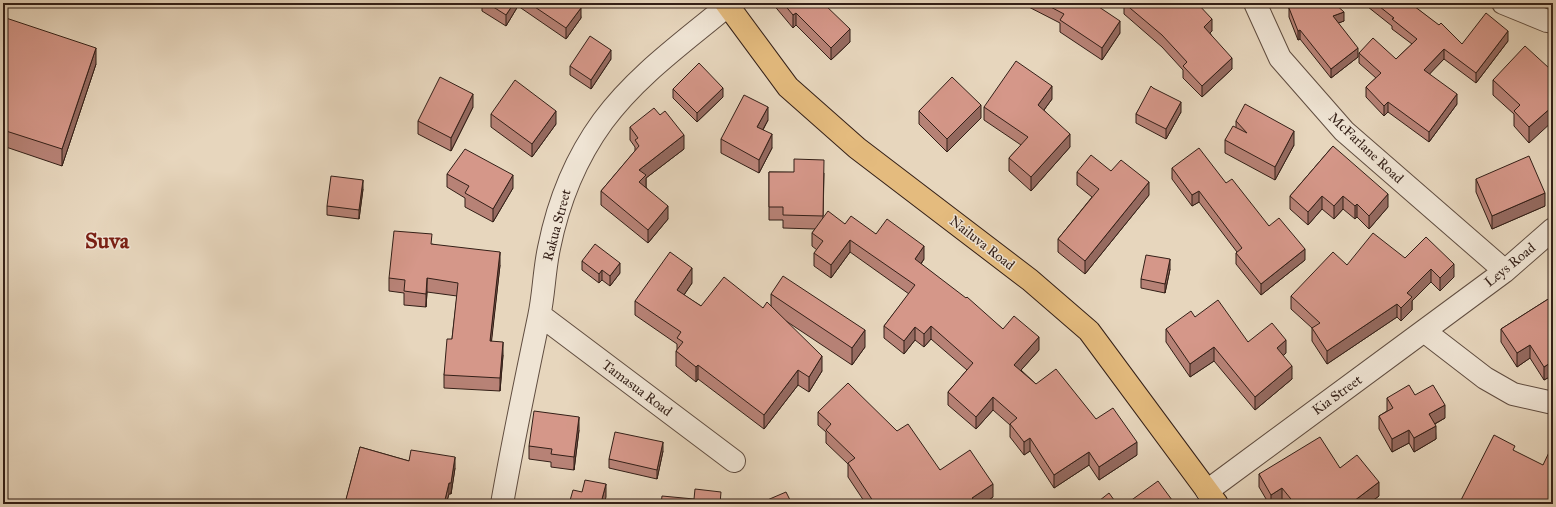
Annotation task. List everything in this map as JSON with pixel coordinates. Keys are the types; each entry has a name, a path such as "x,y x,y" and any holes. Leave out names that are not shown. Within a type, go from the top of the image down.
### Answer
{"main road":[{"name":"Nailuva Road","path":"726,4 788,87 856,148 1030,280 1089,332 1212,497"}],"street":[{"name":"McFarlane Road","path":"1255,3 1280,58 1344,131 1505,271"},
{"path":"1503,3 1553,22"},
{"name":"Rakua Street","path":"502,504 519,413 540,315 549,247 564,194 584,150 603,120 639,78 726,4"},
{"name":"Leys Road","path":"1466,300 1505,271 1553,229"},
{"name":"Kia Street","path":"1212,497 1424,331 1466,300"},
{"name":"Tamasua Road","path":"540,315 734,461"},
{"path":"1424,331 1485,378 1513,394 1553,403"}],"building":[{"path":"487,3 514,3 506,15"},
{"path":"529,3 574,3 581,8 566,28"},
{"path":"783,3 823,3 850,29 831,48 796,13 793,15"},
{"path":"1043,3 1093,3 1120,21 1102,48 1060,20 1064,14"},
{"path":"1124,3 1197,3 1212,19 1204,27 1232,58 1202,86 1183,66 1187,62 1162,35"},
{"path":"1290,3 1334,3 1344,12 1333,16 1358,48 1331,69 1300,30 1298,31 1289,8 1291,7"},
{"path":"1375,3 1410,3 1439,25 1441,23 1462,44 1486,13 1508,31 1476,73 1444,49 1424,70 1457,94 1429,132 1388,102 1384,106 1366,87 1381,73 1359,53 1373,38 1396,59 1417,39"},
{"path":"3,17 96,48 62,149 3,130"},
{"path":"590,36 611,50 591,80 570,66"},
{"path":"1525,46 1549,68 1553,62 1553,106 1529,127 1514,111 1520,105 1493,80"},
{"path":"1016,61 1052,86 1038,105 1070,134 1031,177 1009,158 1028,137 984,107"},
{"path":"699,63 723,88 697,113 673,89"},
{"path":"440,77 473,94 451,138 418,121"},
{"path":"952,77 981,105 947,139 919,111"},
{"path":"515,80 556,111 532,144 491,114"},
{"path":"1151,86 1181,102 1166,129 1136,114"},
{"path":"744,95 768,107 757,127 772,134 759,160 721,139"},
{"path":"1245,104 1294,131 1275,167 1225,140 1233,126 1247,133 1236,121"},
{"path":"654,108 660,115 665,111 684,135 639,170 646,175 639,182 668,206 648,230 601,191 639,146 635,140 638,138 630,127"},
{"path":"1333,146 1388,194 1369,216 1357,204 1355,206 1343,196 1334,206 1322,196 1308,212 1290,196"},
{"path":"1199,148 1226,183 1232,179 1269,226 1279,218 1305,249 1261,284 1236,253 1242,248 1199,191 1192,195 1172,168"},
{"path":"465,149 513,175 493,209 465,193 469,186 447,174"},
{"path":"1091,155 1111,171 1121,160 1149,182 1085,261 1058,239 1099,189 1077,172"},
{"path":"1529,156 1545,193 1492,216 1476,179"},
{"path":"794,159 824,160 823,216 783,215 783,207 769,207 769,172 794,172"},
{"path":"331,176 363,180 359,210 327,206"},
{"path":"828,211 845,224 851,216 876,234 887,219 924,246 915,259 966,298 967,297 1003,329 1014,316 1039,337 1014,365 1036,384 1056,369 1096,419 1113,408 1137,442 1099,467 1089,452 1054,475 1030,438 1024,442 1010,424 1017,418 993,397 976,417 948,392 973,363 931,326 924,334 915,327 904,341 884,326 915,285 850,240 831,265 814,253 823,241 812,233"},
{"path":"394,231 432,234 431,244 500,252 490,341 503,342 500,378 444,375 447,339 452,339 458,283 427,278 426,294 404,291 405,280 389,278"},
{"path":"1373,233 1405,258 1426,237 1454,264 1440,278 1431,269 1407,293 1412,297 1401,308 1397,304 1327,351 1312,328 1320,323 1291,296 1333,252 1347,265"},
{"path":"595,244 620,263 610,276 602,270 599,274 582,261"},
{"path":"670,252 692,268 677,290 701,306 724,277 763,308 767,302 822,356 809,377 798,370 764,415 698,365 696,367 676,351 683,342 677,338 681,332 635,301"},
{"path":"1146,255 1170,259 1165,284 1141,279"},
{"path":"783,276 865,330 852,348 771,294"},
{"path":"1553,296 1553,361 1544,367 1530,345 1517,353 1501,329"},
{"path":"1218,300 1248,342 1272,323 1286,340 1277,348 1292,366 1255,397 1214,347 1190,364 1166,329 1191,311 1195,317"},
{"path":"848,383 897,431 908,424 940,470 970,450 993,484 972,498 974,500 968,504 875,504 848,463 855,458 826,430 831,424 818,412"},
{"path":"1409,385 1415,395 1433,385 1445,405 1429,414 1436,426 1414,438 1409,430 1392,439 1379,416 1393,408 1387,398"},
{"path":"534,411 579,417 574,457 551,454 552,449 529,446"},
{"path":"615,432 663,442 657,470 609,459"},
{"path":"1494,435 1515,446 1513,450 1543,465 1553,444 1553,504 1459,504"},
{"path":"1320,437 1340,468 1357,455 1379,482 1350,504 1295,504 1282,488 1271,495 1259,474"},
{"path":"360,447 409,461 411,450 455,457 451,483 449,483 444,504 345,503"},
{"path":"585,480 606,484 602,499 619,503 569,504 573,490 582,492"},
{"path":"1158,481 1175,504 1126,504"},
{"path":"695,489 721,492 720,504 661,504 662,496 694,499"},
{"path":"786,492 792,504 758,504"},
{"path":"1109,493 1117,504 1095,504"}],"district":[{"name":"Suva","path":"107,240"}]}
